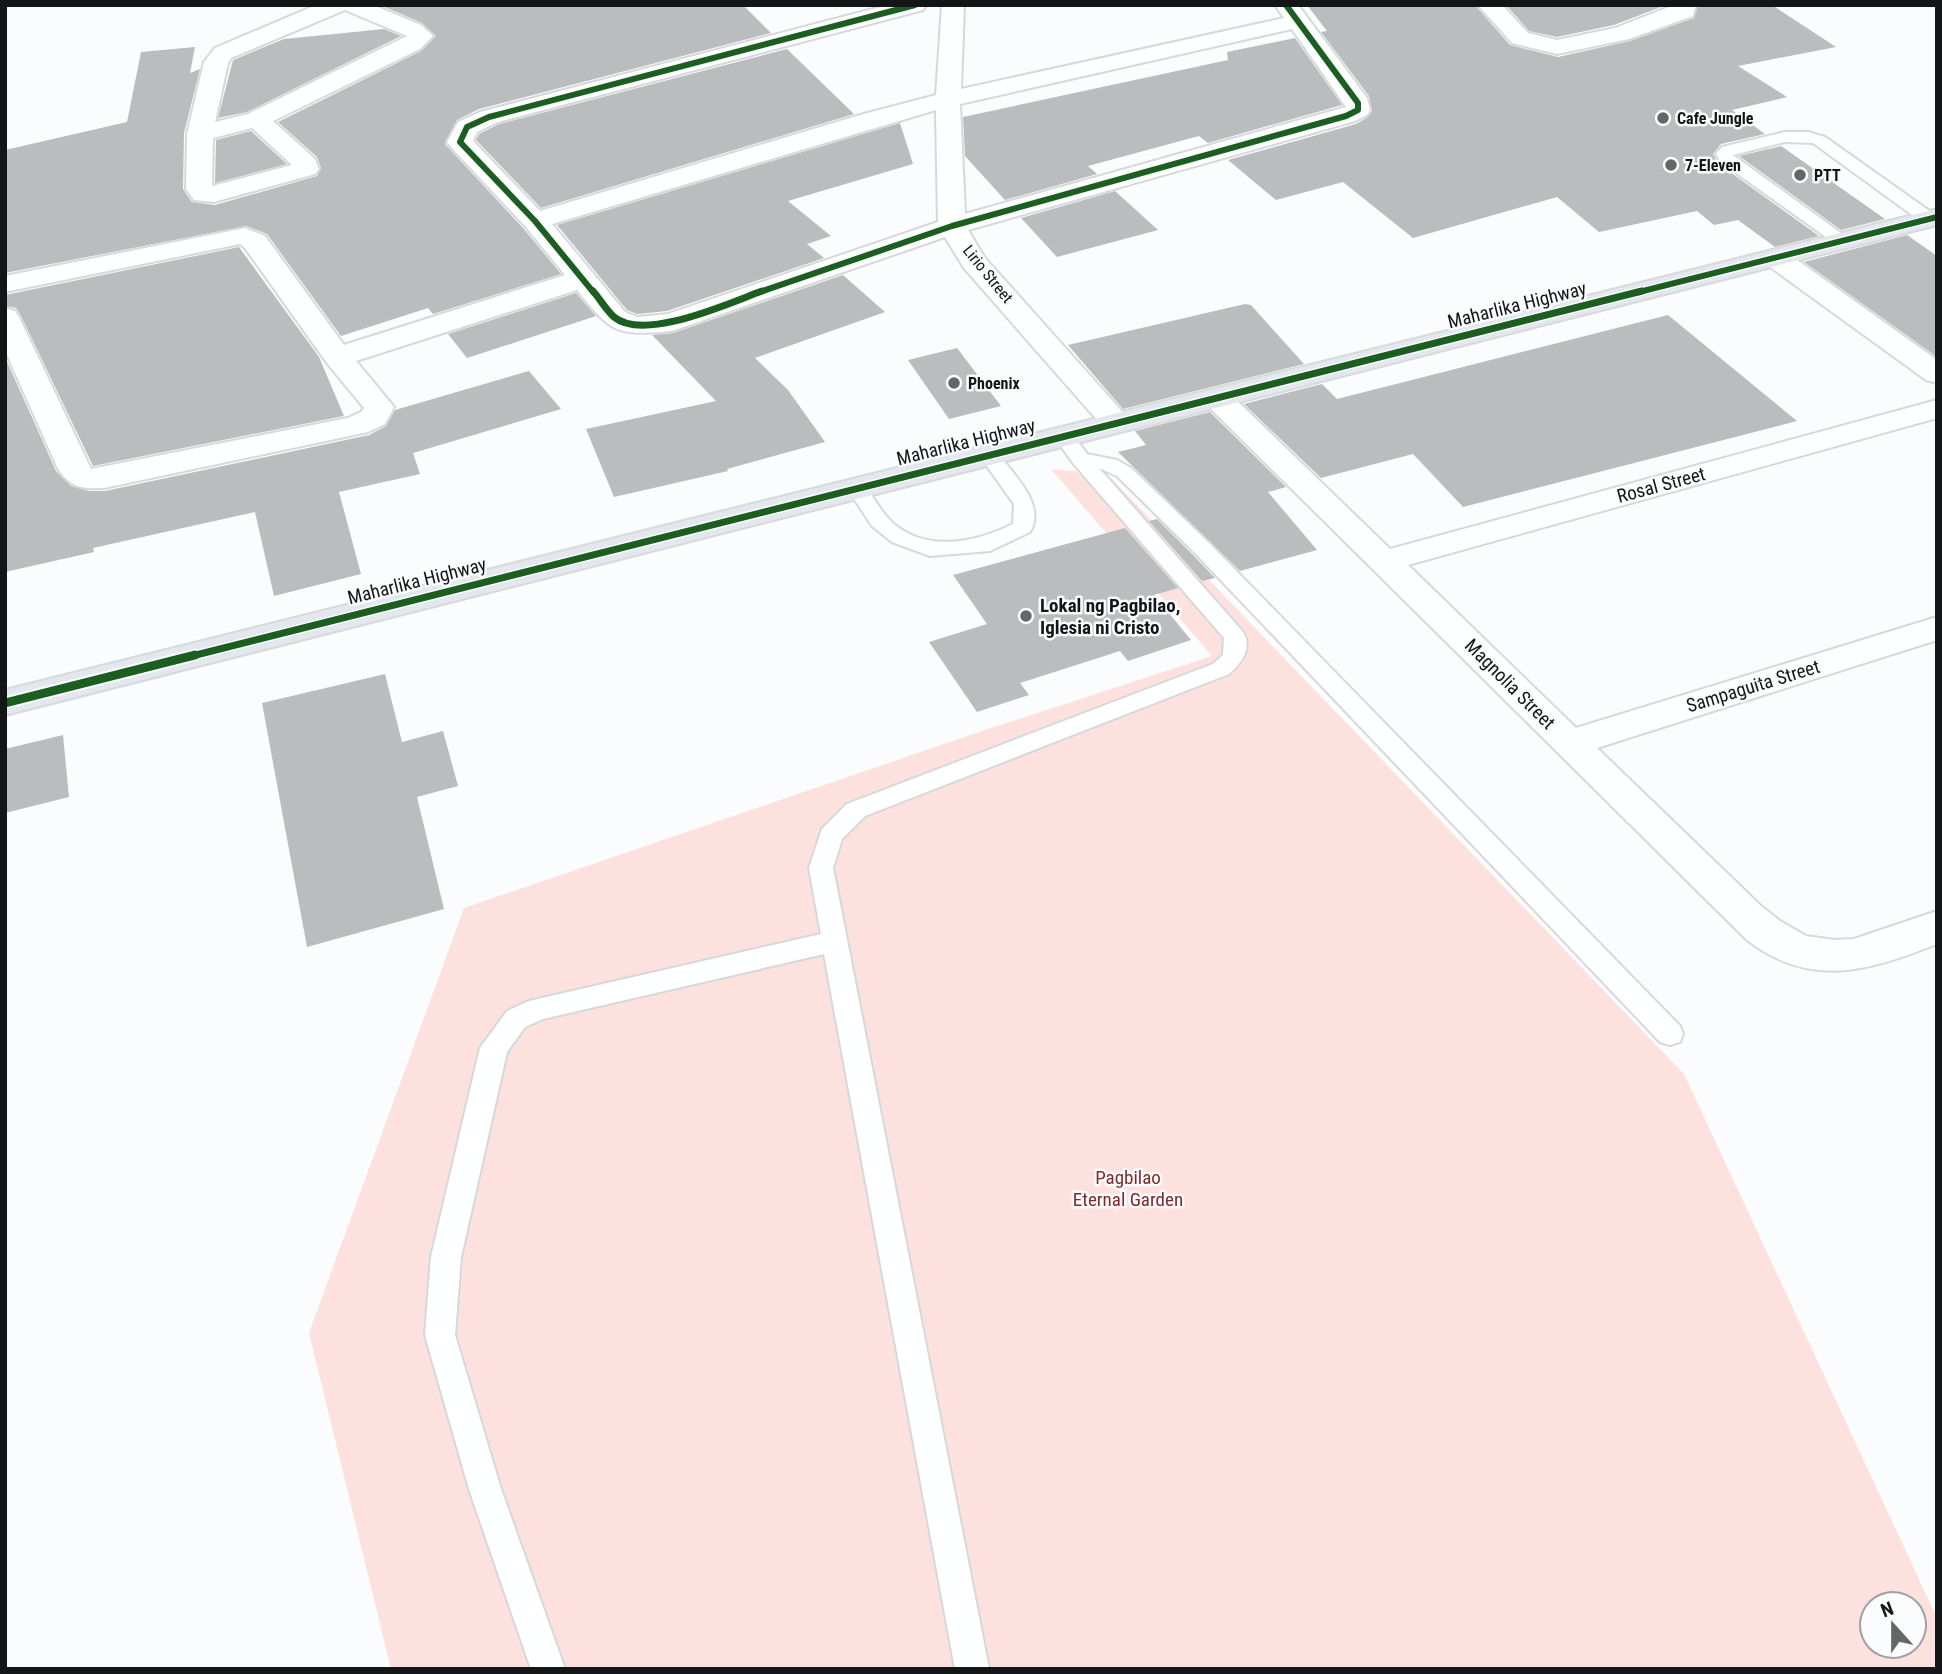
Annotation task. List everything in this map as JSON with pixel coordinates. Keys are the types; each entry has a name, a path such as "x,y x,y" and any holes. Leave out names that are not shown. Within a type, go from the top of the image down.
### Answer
{"main road":[{"name":"Maharlika Highway","path":"5,703 989,455 1072,447 1116,423 1933,218"}],"street":[{"path":"257,119 306,164 306,169 214,194 202,194 199,189 200,134 216,62 223,53 337,5"},
{"path":"200,134 257,119 412,44 421,36 413,30 353,5"},
{"path":"535,221 869,120 1292,13 1358,103 1358,110 1346,116 952,226 672,322 633,326 615,318 535,221 460,142 467,127 489,117 915,5"},
{"name":"Lirio Street","path":"953,5 948,99 952,226 974,262 1116,423"},
{"path":"1489,5 1520,38 1557,47 1621,34 1677,16 1685,11 1685,5"},
{"path":"5,284 245,236 255,242 337,357 379,407 374,418 357,425 104,478 83,479 74,469 5,317"},
{"path":"1776,258 1937,374"},
{"path":"337,357 582,279"},
{"name":"Magnolia Street","path":"1217,398 1733,904 1772,937 1813,955 1850,958 1937,927"},
{"name":"Rosal Street","path":"1385,561 1937,409"},
{"name":"Sampaguita Street","path":"1570,743 1937,628"}],"lane":[{"path":"1843,241 1727,159 1724,154 1728,150 1793,135 1811,137 1933,218"},
{"path":"972,1669 821,868 831,835 856,810 1221,669 1234,657 1235,638 1072,447"},
{"path":"1072,447 1124,472 1213,559 1670,1034"},
{"path":"856,488 879,521 899,537 930,549 990,544 1023,527 1024,504 989,455"},
{"path":"548,1669 485,1489 440,1335 446,1257 494,1048 516,1019 538,1009 835,941"}],"green space":[{"name":"Pagbilao Eternal Garden","path":"1051,469 1107,474 1684,1074 1924,1590 1858,1590 1858,1660 1928,1660 1928,1599 1937,1618 1937,1669 391,1669 309,1333 464,908 982,731 1212,656"}],"building":[{"path":"380,5 743,5 771,33 479,109 457,120 445,144 524,229 561,274 433,314 428,308 341,336 267,234 246,226 5,273 5,150 127,122 141,52 195,47 190,73 200,69 184,133 183,189 192,202 215,205 317,176 321,168 317,157 278,122 421,51 436,36 422,23"},
{"path":"1307,5 1475,5 1510,45 1558,57 1630,41 1694,18 1698,5 1772,5 1836,47 1738,66 1787,97 1732,110 1765,134 1721,144 1713,154 1719,164 1819,236 1775,247 1738,220 1714,225 1697,211 1599,232 1557,197 1413,238 1343,182 1276,200 1228,160 1356,124 1368,117 1372,111 1369,96 1321,32 1327,31"},
{"path":"1506,5 1666,5 1614,25 1557,37 1529,31"},
{"path":"384,29 401,36 247,112 218,118 233,60 284,39"},
{"path":"1295,38 1342,105 1208,143 1199,136 1088,166 1097,174 1005,200 965,156 963,117 1228,60 1227,52"},
{"path":"787,49 854,114 541,208 476,140 479,134 499,124"},
{"path":"900,123 913,164 788,201 831,236 807,244 824,258 667,311 637,314 627,310 557,225"},
{"path":"251,131 287,164 215,183 216,140"},
{"name":"PTT","path":"1781,146 1885,219 1841,230 1739,156"},
{"path":"1115,191 1158,230 1057,257 1021,218"},
{"path":"1907,235 1937,256 1937,357 1804,262"},
{"path":"239,247 319,357 344,416 93,466 21,316 16,308 5,306 5,295"},
{"path":"843,275 885,312 755,358 788,390 825,442 727,469 728,471 614,497 586,429 716,401 652,335 673,333"},
{"path":"576,293 596,316 467,358 448,334"},
{"path":"1245,304 1251,305 1304,364 1123,409 1068,345"},
{"path":"1668,315 1797,421 1463,507 1413,454 1321,478 1244,404 1322,384 1337,399"},
{"name":"Phoenix","path":"957,348 1001,406 949,419 908,360"},
{"path":"5,357 56,471 71,486 89,491 105,491 369,435 386,426 395,410 529,371 561,409 413,453 420,474 339,492 361,574 274,596 255,512 93,548 94,552 5,572"},
{"path":"1210,412 1286,487 1268,492 1317,550 1240,571 1118,452 1146,445 1135,431"},
{"path":"1157,519 1215,578 1202,581 1149,521"},
{"path":"1125,528 1178,588 1154,595 1191,640 1128,661 1120,651 1020,683 1029,695 977,712 929,642 987,624 953,575"},
{"path":"385,674 402,742 443,731 458,786 417,797 444,909 307,947 262,703"},
{"path":"63,735 69,797 5,813 5,749"}],"cycle path":[{"path":"915,5 489,117 467,127 460,142 535,221 615,318 633,326 672,322 952,226 1346,116 1358,110 1358,103 1286,5"},
{"path":"5,703 1937,217"}],"place":[{"name":"Cafe Jungle","path":"1663,118"},
{"name":"7-Eleven","path":"1671,165"},
{"name":"PTT","path":"1800,175"},
{"name":"Phoenix","path":"954,383"},
{"name":"Lokal ng Pagbilao, Iglesia ni Cristo","path":"1026,616"}]}
